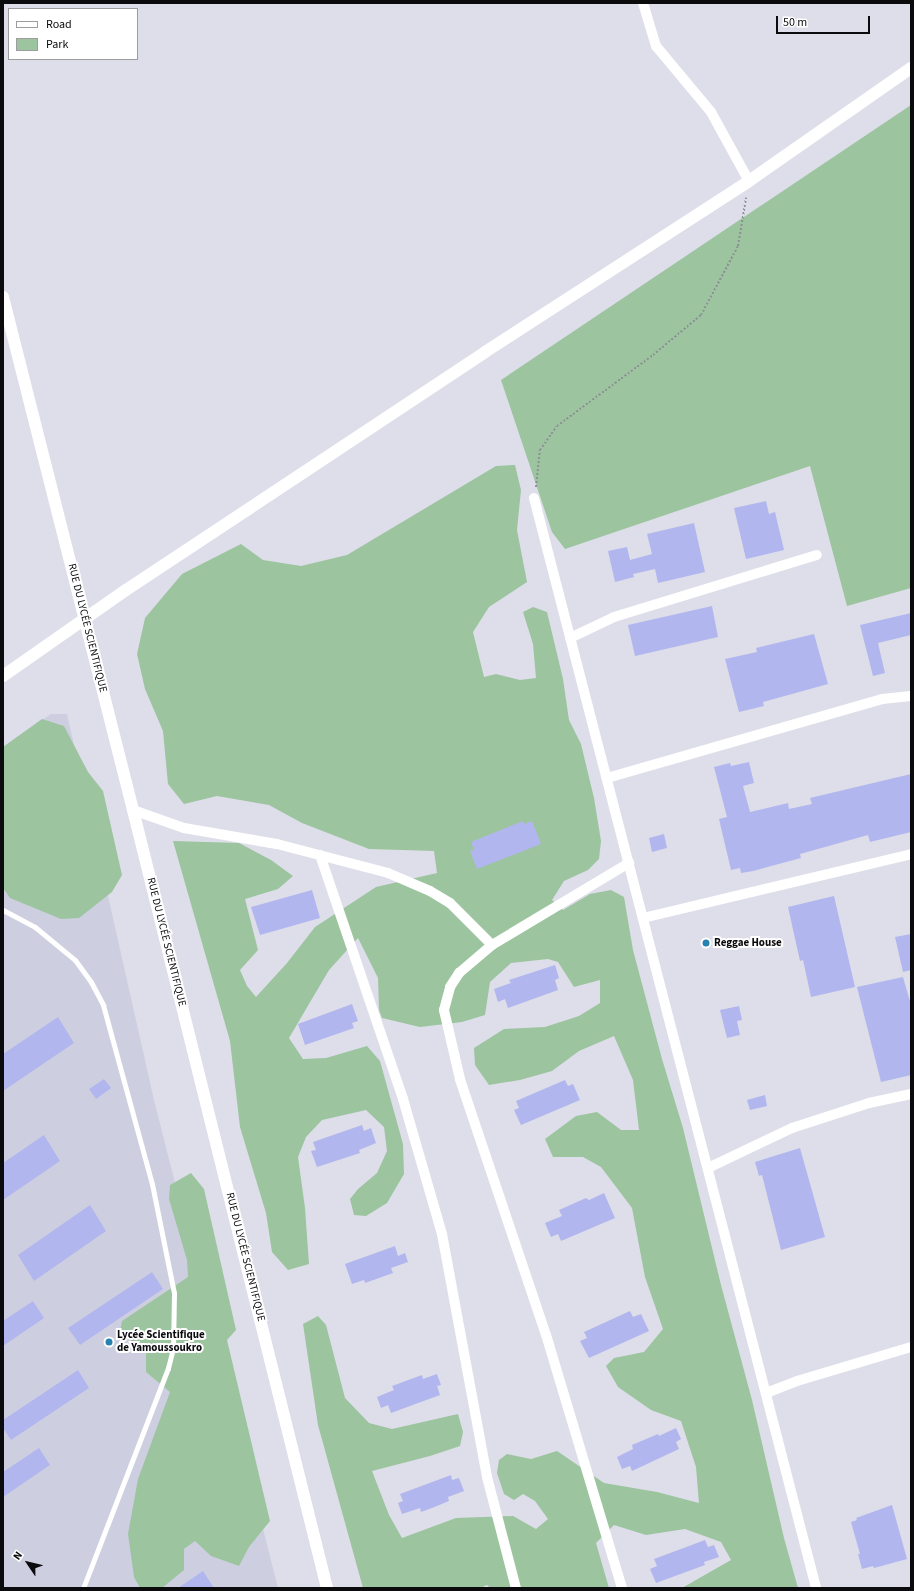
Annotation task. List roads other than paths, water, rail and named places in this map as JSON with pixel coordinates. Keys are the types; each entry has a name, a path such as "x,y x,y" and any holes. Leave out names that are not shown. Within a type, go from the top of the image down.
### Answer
{"street":[{"path":"642,3 656,46 711,112 749,181"},
{"path":"3,676 85,619 485,352 749,181 911,68"},
{"name":"RUE DU LYCÉE SCIENTIFIQUE","path":"3,297 133,810 327,1588"},
{"path":"534,498 816,1588"},
{"path":"570,638 614,617 817,555"},
{"path":"607,778 882,699 911,696"},
{"path":"133,810 184,828 262,841 388,873 430,891 450,903 492,945"},
{"path":"643,918 911,854"},
{"path":"320,855 404,1099 442,1234 487,1477 516,1588"},
{"path":"622,1588 546,1335 460,1079 444,1010 450,987 459,974 492,945 629,863"},
{"path":"708,1168 792,1128 869,1103 911,1094"},
{"path":"766,1393 797,1381 911,1347"}],"lane":[{"path":"3,910 36,927 75,960 91,982 103,1005 152,1184 174,1294 173,1348 168,1368 84,1588"}],"place":[{"name":"Reggae House","path":"706,943"},
{"name":"Lycée Scientifique de Yamoussoukro","path":"109,1342"}]}
